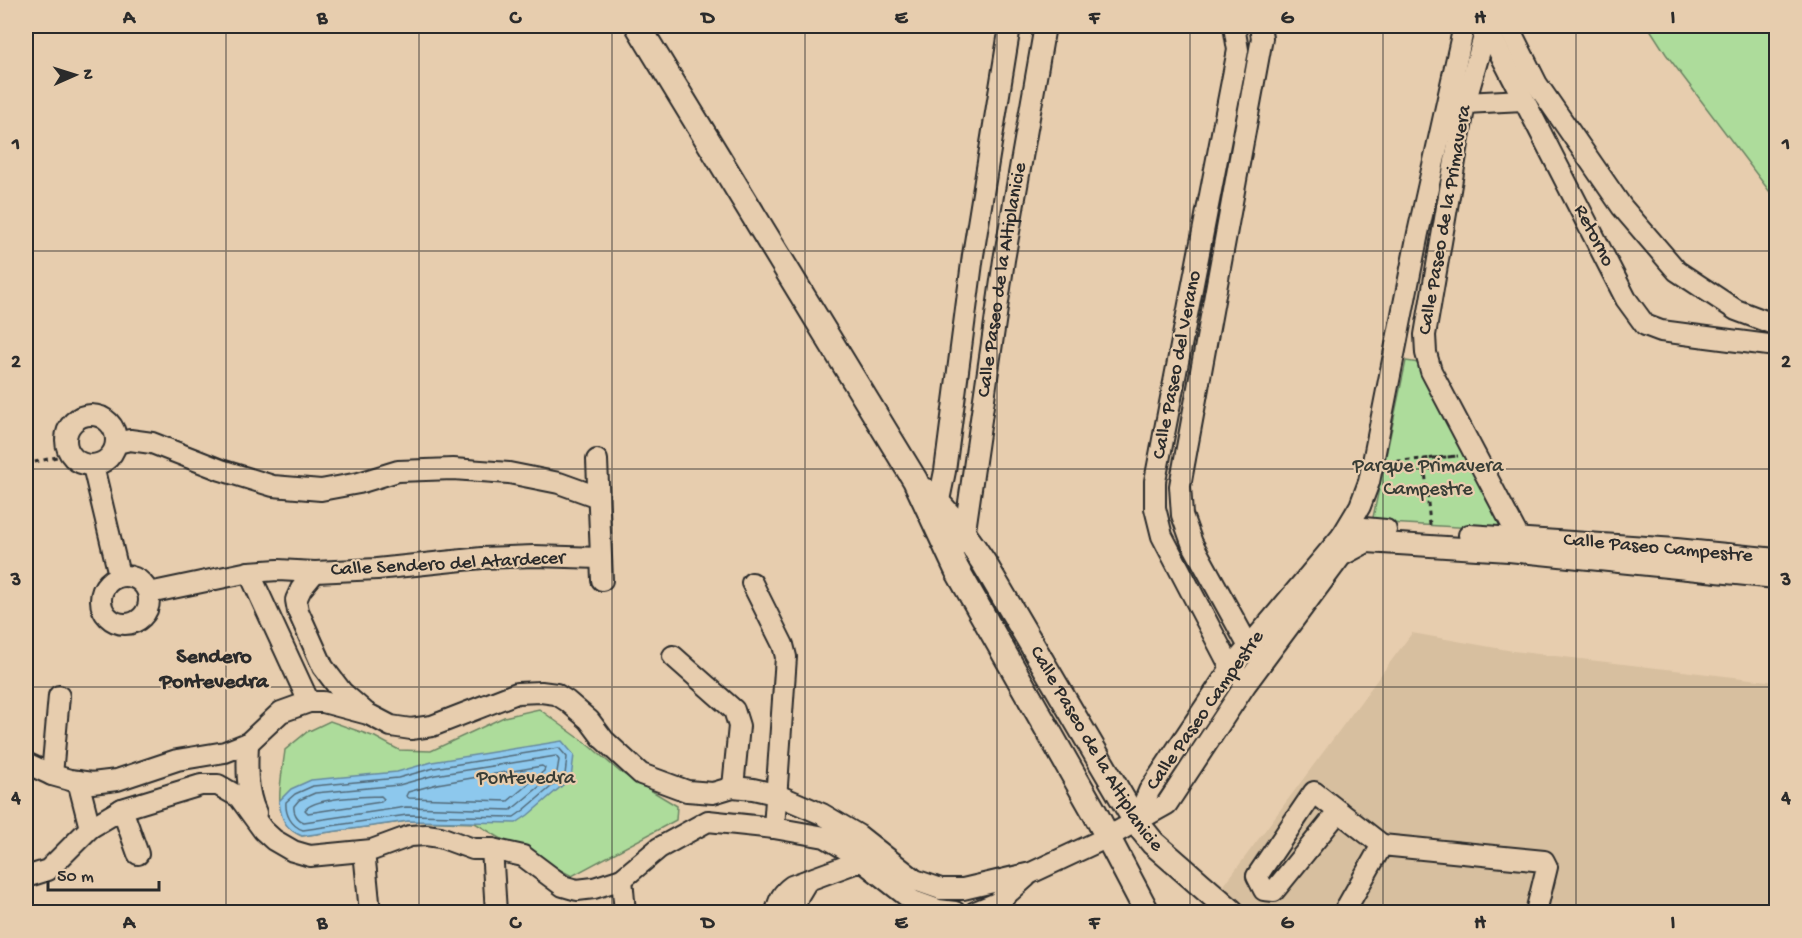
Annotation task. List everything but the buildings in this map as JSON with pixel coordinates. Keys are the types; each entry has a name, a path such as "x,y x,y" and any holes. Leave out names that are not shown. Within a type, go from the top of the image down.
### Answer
{"main road":[{"path":"638,26 937,514"},
{"name":"Calle Paseo de la Altiplanicie","path":"937,514 965,535 984,562 1136,822 1153,843 1232,912"},
{"name":"Calle Paseo de la Altiplanicie","path":"937,514 957,570 1108,837 1147,912"}],"street":[{"name":"Calle Paseo de la Altiplanicie","path":"937,514 945,471 973,255 1010,26"},
{"name":"Calle Paseo de la Altiplanicie","path":"957,570 965,535 1004,260 1045,26"},
{"name":"Calle Paseo del Verano","path":"1234,26 1238,50 1155,481 1155,508 1162,536 1231,668 1246,684"},
{"name":"Calle Paseo del Verano","path":"1260,26 1262,38 1180,486 1182,515 1192,543 1248,645 1263,661"},
{"name":"Calle Paseo de la Primavera","path":"1342,536 1360,506 1369,482 1418,233 1464,26"},
{"name":"Calle Paseo de la Primavera","path":"1487,26 1465,103 1425,335 1426,353 1431,371 1525,543"},
{"name":"Retorno","path":"1487,26 1626,299 1645,325 1675,333 1776,346"},
{"path":"1508,26 1537,84 1622,207 1677,271 1736,310 1776,325"},
{"path":"1465,103 1523,100"},
{"path":"1418,233 1441,236"},
{"path":"1203,234 1225,236"},
{"path":"973,255 1004,260"},
{"path":"1176,377 1199,381"},
{"path":"85,415 101,416 113,427 117,443 109,459 93,466 80,463 70,454 66,439 71,424 85,415"},
{"path":"117,443 130,440 152,443 221,470 273,486 321,490 359,483 398,471 453,469 509,473 559,483 598,496"},
{"path":"597,460 602,580"},
{"path":"93,466 119,575"},
{"name":"Calle Paseo Campestre","path":"1136,822 1149,791 1231,668 1342,536 1364,528 1525,543 1776,578"},
{"name":"Calle Paseo Campestre","path":"1136,822 1167,804 1246,684 1341,556 1367,542 1525,543 1676,549 1776,560"},
{"name":"Calle Sendero del Atardecer","path":"149,593 249,572 377,569 482,558 534,556 600,558"},
{"path":"249,572 309,702"},
{"name":"Calle Sendero del Atardecer","path":"315,572 301,589 296,600 298,612 322,667 342,692 368,714"},
{"path":"119,575 132,576 143,582 149,593 149,605 144,615 135,622 123,624 112,621 104,613 100,602 102,590 109,581 119,575"},
{"path":"752,583 783,645 786,657 774,828"},
{"path":"673,656 734,710 739,726 733,788"},
{"path":"26,763 52,775 78,781 92,783 117,780 177,760 225,752 248,742 280,712 309,702 323,702 368,714 392,726 411,729 432,726 517,693 556,694 589,720 604,740 641,774 687,791 713,793 733,788 753,789 775,794 822,814 858,835 870,855 913,901 938,910 955,912"},
{"path":"52,775 59,696"},
{"path":"248,742 250,800 263,830"},
{"path":"78,781 90,828"},
{"path":"26,877 48,870 90,828 123,809 201,785 218,785 239,797 263,830 292,851 310,856 364,851 410,836 426,835 440,837 473,849 492,849 523,856 570,888 594,888 621,879 659,848 708,821 774,828 825,837 870,855 915,879 941,889 963,889 1031,873 1136,822"},
{"path":"1339,811 1274,891 1264,890 1257,876 1314,792 1339,811 1382,845 1544,861 1547,867 1536,912"},
{"path":"708,821 707,801 713,793"},
{"path":"123,809 138,854"},
{"path":"1344,912 1382,845"},
{"path":"492,849 496,912"},
{"path":"364,851 370,912"},
{"path":"776,912 783,892 792,886 870,855"},
{"path":"975,912 997,903 1031,873"},
{"path":"621,879 625,912"},
{"path":"795,912 798,896 807,880"}],"path":[{"path":"26,464 70,454"},
{"path":"1384,462 1468,455 1424,459 1430,525"}],"shaded area":[{"path":"1412,633 1513,651 1776,682 1776,912 1255,912 1222,888"}],"green space":[{"path":"1648,26 1776,26 1776,200 1666,54"},
{"name":"Parque Primavera Campestre","path":"1406,361 1419,363 1508,530 1372,522"},
{"name":"Pontevedra","path":"539,709 590,746 620,772 677,806 676,820 572,876 475,823 408,821 302,836 291,830 285,821 281,811 280,787 285,750 307,732 330,721 375,737 399,750 431,751 504,717"}],"water":[{"path":"562,741 574,755 571,778 516,823 408,821 302,836 288,827 281,813 279,801 291,789 311,780 397,772 432,762"}],"district":[{"name":"Sendero Pontevedra","path":"214,670"}]}
